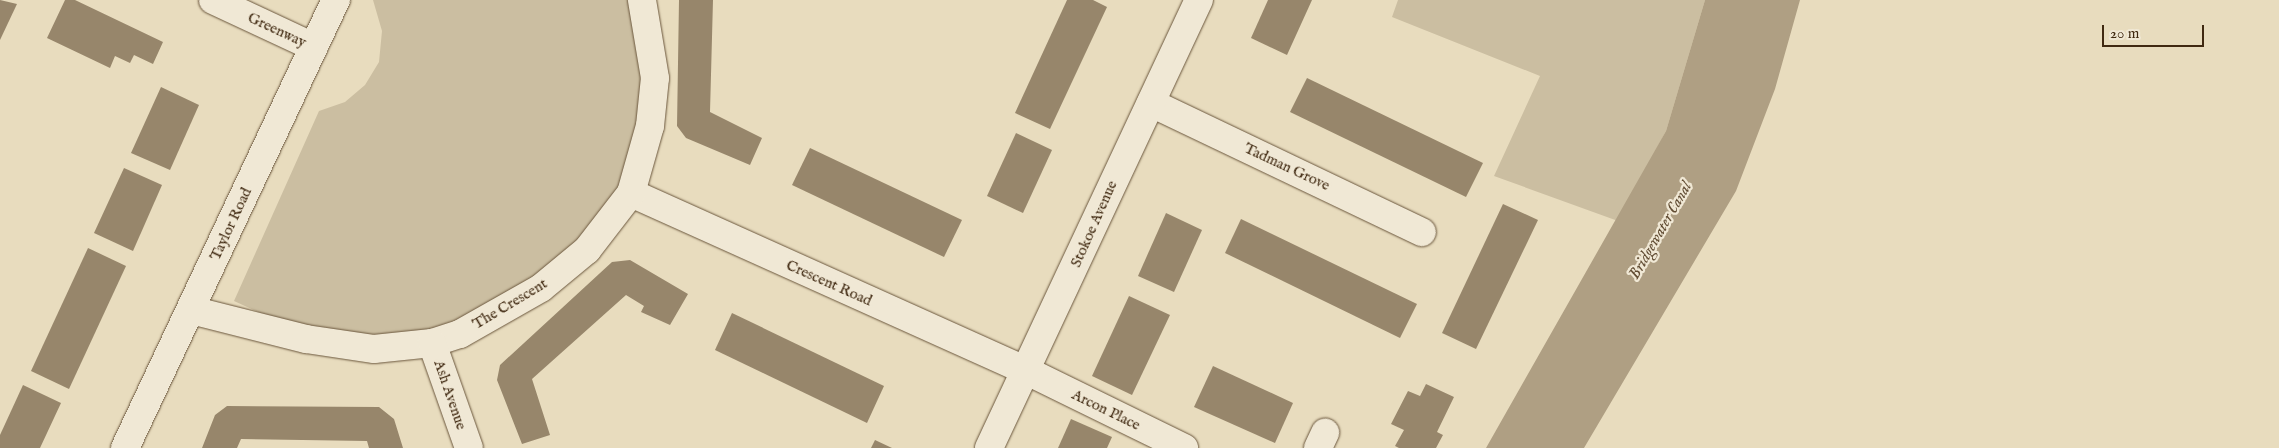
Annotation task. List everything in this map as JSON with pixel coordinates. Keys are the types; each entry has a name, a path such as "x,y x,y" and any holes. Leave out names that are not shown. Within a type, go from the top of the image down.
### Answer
{"street":[{"name":"Greenway","path":"213,0 314,47"},
{"name":"Taylor Road","path":"125,448 336,0"},
{"name":"The Crescent","path":"191,310 306,339 374,349 432,342 495,317 541,288 587,250 631,193 650,126 655,78 642,0"},
{"name":"Stokoe Avenue","path":"989,448 1027,371 1199,0"},
{"name":"Tadman Grove","path":"1151,103 1422,232"},
{"name":"Crescent Road","path":"631,193 1027,371"},
{"name":"Ash Avenue","path":"432,342 468,448"},
{"name":"Arcon Place","path":"1027,371 1184,448"}],"shaded area":[{"path":"373,0 638,0 646,35 632,187 537,284 432,338 307,334 234,301 319,111 345,102 365,85 379,62 382,31"},
{"path":"1398,0 1705,0 1666,131 1618,221 1494,176 1540,76 1392,17"}],"water":[{"name":"Bridgewater Canal","path":"1705,0 1800,0 1775,89 1736,191 1584,448 1486,448 1666,131"}],"building":[{"path":"0,0 17,4 0,40"},
{"path":"65,0 75,0 163,42 153,64 134,55 130,63 115,56 110,68 47,38"},
{"path":"679,0 713,0 710,112 762,138 750,165 686,138 677,126"},
{"path":"1067,0 1093,0 1107,7 1050,129 1015,113"},
{"path":"1268,0 1312,0 1287,55 1251,38"},
{"path":"1307,78 1483,163 1466,197 1290,112"},
{"path":"161,87 199,105 170,170 131,153"},
{"path":"1016,133 1052,150 1023,213 987,196"},
{"path":"810,148 962,220 944,257 792,185"},
{"path":"124,168 162,185 133,251 94,233"},
{"path":"1503,204 1538,220 1476,349 1442,333"},
{"path":"1166,213 1202,230 1174,292 1138,276"},
{"path":"1241,219 1417,304 1400,338 1225,253"},
{"path":"88,248 126,266 69,389 31,371"},
{"path":"630,260 688,294 670,325 641,312 644,306 626,295 532,379 550,435 522,444 497,380 500,365 612,262"},
{"path":"1129,296 1170,315 1132,395 1092,376"},
{"path":"732,313 884,386 867,423 715,350"},
{"path":"1213,366 1293,403 1275,443 1194,407"},
{"path":"1426,384 1454,397 1437,432 1443,435 1436,448 1399,448 1395,446 1404,430 1391,424 1408,391 1420,396"},
{"path":"23,385 61,403 40,448 0,448 0,435"},
{"path":"227,406 379,407 394,419 403,448 369,448 367,441 241,439 237,448 202,448 215,415"},
{"path":"1071,419 1112,437 1107,448 1058,448"},
{"path":"875,440 892,448 871,448"}]}
